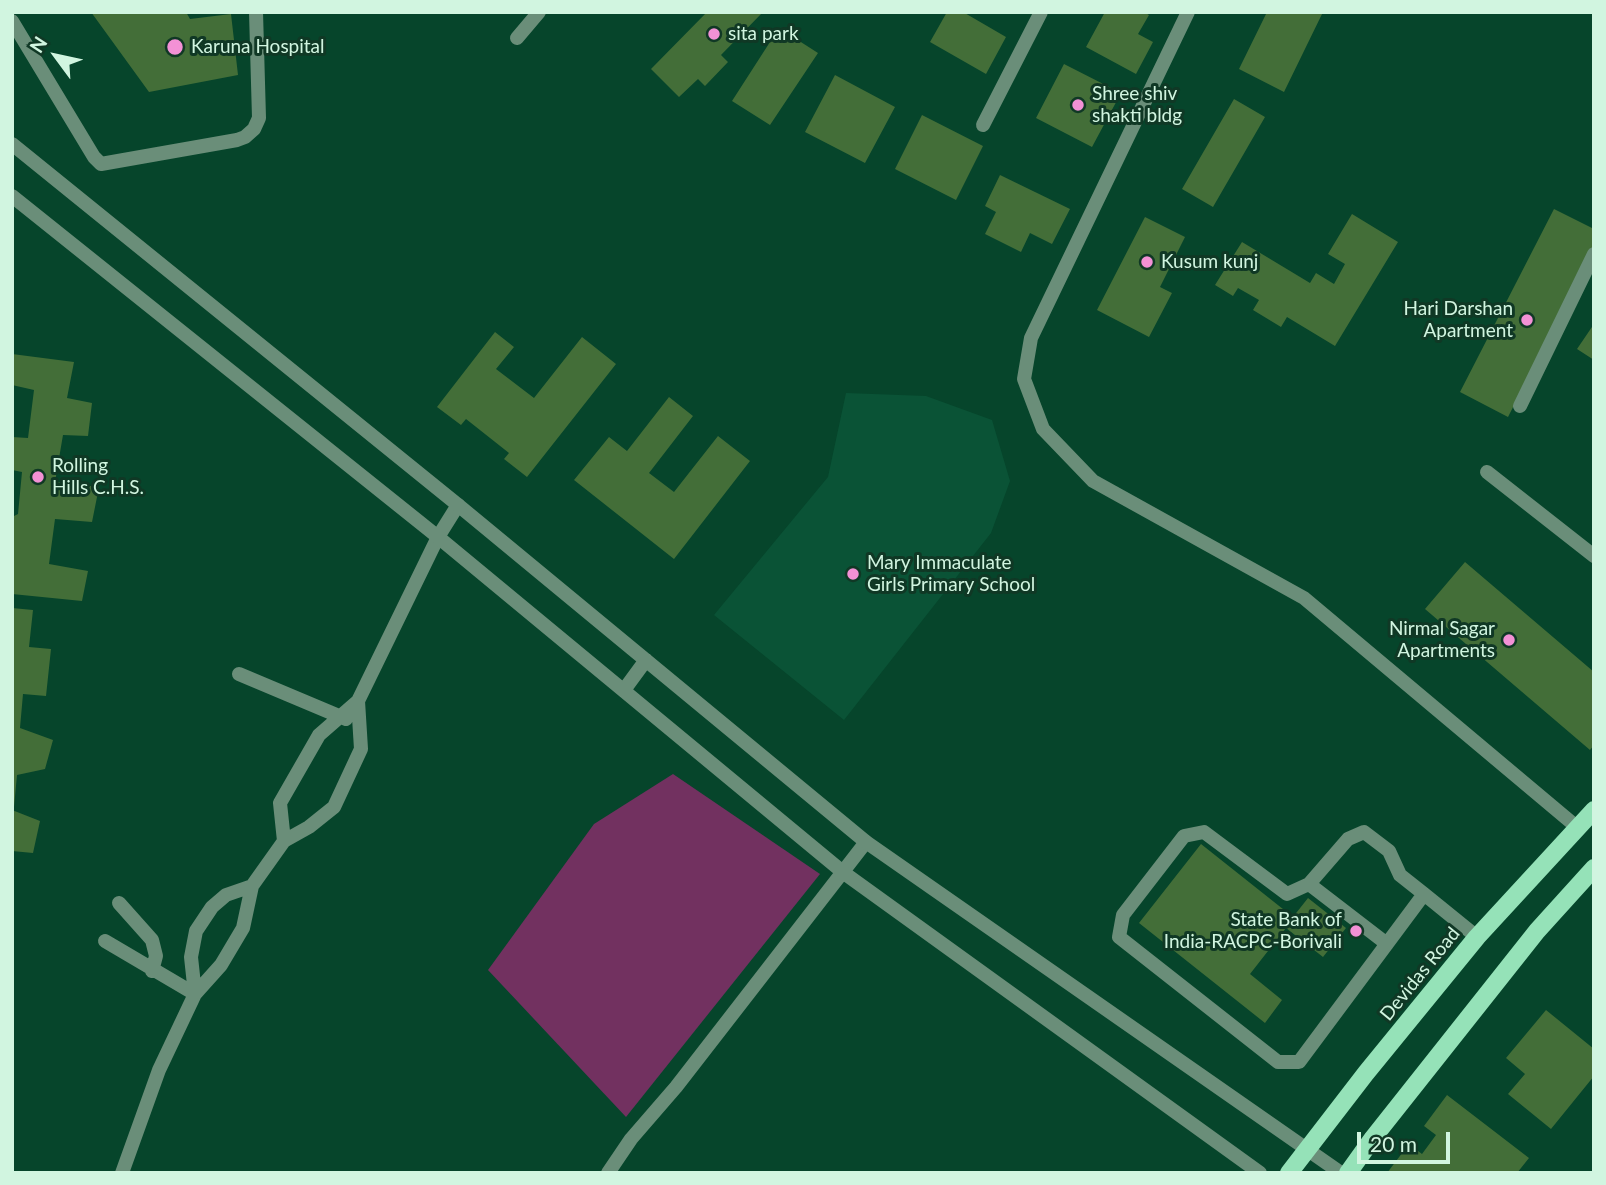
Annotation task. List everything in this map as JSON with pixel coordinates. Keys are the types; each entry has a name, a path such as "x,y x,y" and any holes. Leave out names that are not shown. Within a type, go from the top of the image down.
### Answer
{"main road":[{"name":"Devidas Road","path":"1289,1173 1477,937 1594,810"},
{"path":"1348,1173 1537,931 1594,868"}],"street":[{"path":"12,21 94,157 101,164 246,137 259,118 256,12"},
{"path":"517,38 539,12"},
{"path":"983,125 1041,12"},
{"path":"1188,12 1031,338 1024,379 1043,429 1093,481 1304,598 1578,828"},
{"path":"12,144 458,505 866,842 1341,1173"},
{"path":"12,196 438,537 844,873 1260,1173"},
{"path":"1520,406 1594,254"},
{"path":"1487,472 1594,556"},
{"path":"284,841 280,803 319,735 358,701 438,537 458,505"},
{"path":"624,690 646,660"},
{"path":"239,674 358,723"},
{"path":"122,1173 159,1070 195,994 221,965 243,928 252,886 284,841 309,827 334,807 361,749 358,701"},
{"path":"1424,894 1299,1062 1278,1062 1119,937 1123,915 1184,836 1204,832 1287,894 1309,884 1348,839 1364,832 1389,851 1400,875 1424,894 1477,937"},
{"path":"608,1173 631,1139 676,1087 866,842"},
{"path":"1309,884 1387,944"},
{"path":"195,994 191,957 196,931 212,907 226,895 252,886"},
{"path":"119,902 152,940 156,956 152,971"},
{"path":"105,941 195,994"}],"shaded area":[{"name":"Mary Immaculate Girls Primary School","path":"846,393 926,396 992,420 1010,481 991,533 844,720 714,615 828,477"},
{"path":"673,774 820,874 626,1117 488,970 594,824"}],"building":[{"name":"Karuna Hospital","path":"91,12 186,12 190,19 231,14 238,75 149,92"},
{"name":"sita park","path":"707,12 763,12 721,55 728,62 705,86 698,79 679,97 651,69"},
{"path":"947,12 963,12 1006,37 986,74 930,42"},
{"path":"1105,12 1144,12 1149,15 1138,34 1153,42 1136,74 1086,47"},
{"path":"1267,12 1323,12 1284,92 1239,69"},
{"path":"779,28 818,53 770,125 732,101"},
{"name":"Shree shiv shakti bldg","path":"1064,64 1121,93 1092,147 1036,118"},
{"path":"835,75 895,107 865,163 805,132"},
{"path":"1234,99 1265,117 1213,207 1182,189"},
{"path":"922,115 983,146 956,200 895,169"},
{"path":"1000,175 1070,209 1052,244 1030,233 1021,252 985,234 996,212 985,206"},
{"name":"Hari Darshan Apartment","path":"1554,209 1594,229 1594,248 1508,417 1460,392"},
{"path":"1352,214 1398,242 1335,346 1287,317 1281,327 1253,310 1259,300 1238,288 1233,296 1215,285 1242,242 1310,283 1316,273 1334,284 1345,264 1328,254"},
{"name":"Kusum kunj","path":"1145,217 1185,237 1160,287 1172,293 1149,337 1097,310"},
{"path":"1594,324 1594,360 1577,349"},
{"path":"495,332 514,347 496,369 534,398 582,337 616,364 527,477 504,459 509,453 466,419 461,425 437,407"},
{"name":"Rolling Hills C.H.S.","path":"12,354 74,362 67,398 92,403 88,436 63,435 55,482 99,487 92,522 55,519 49,564 88,571 82,601 12,594 12,517 18,514 22,472 12,470 12,437 28,438 34,390 12,385"},
{"path":"669,397 693,416 649,473 674,492 718,436 750,461 674,559 574,480 609,437 627,451"},
{"name":"Nirmal Sagar Apartments","path":"1465,562 1594,672 1594,745 1590,750 1425,609"},
{"path":"12,608 33,610 29,647 51,649 46,696 23,694 20,728 53,740 45,769 17,775 14,807 12,807"},
{"path":"12,810 40,821 33,853 12,851"},
{"path":"1201,844 1293,917 1308,898 1346,928 1323,957 1286,928 1250,974 1282,1000 1265,1023 1139,923"},
{"path":"1546,1010 1594,1049 1594,1076 1551,1129 1508,1094 1525,1074 1506,1058"},
{"path":"1447,1095 1529,1158 1517,1173 1387,1173 1409,1144 1422,1154 1436,1135 1424,1126"}],"place":[{"name":"sita park","path":"714,34"},
{"name":"Karuna Hospital","path":"175,47"},
{"name":"Shree shiv shakti bldg","path":"1078,105"},
{"name":"Kusum kunj","path":"1147,262"},
{"name":"Hari Darshan Apartment","path":"1527,320"},
{"name":"Rolling Hills C.H.S.","path":"38,477"},
{"name":"Mary Immaculate Girls Primary School","path":"853,574"},
{"name":"Nirmal Sagar Apartments","path":"1509,640"},
{"name":"State Bank of India-RACPC-Borivali","path":"1356,931"}]}
